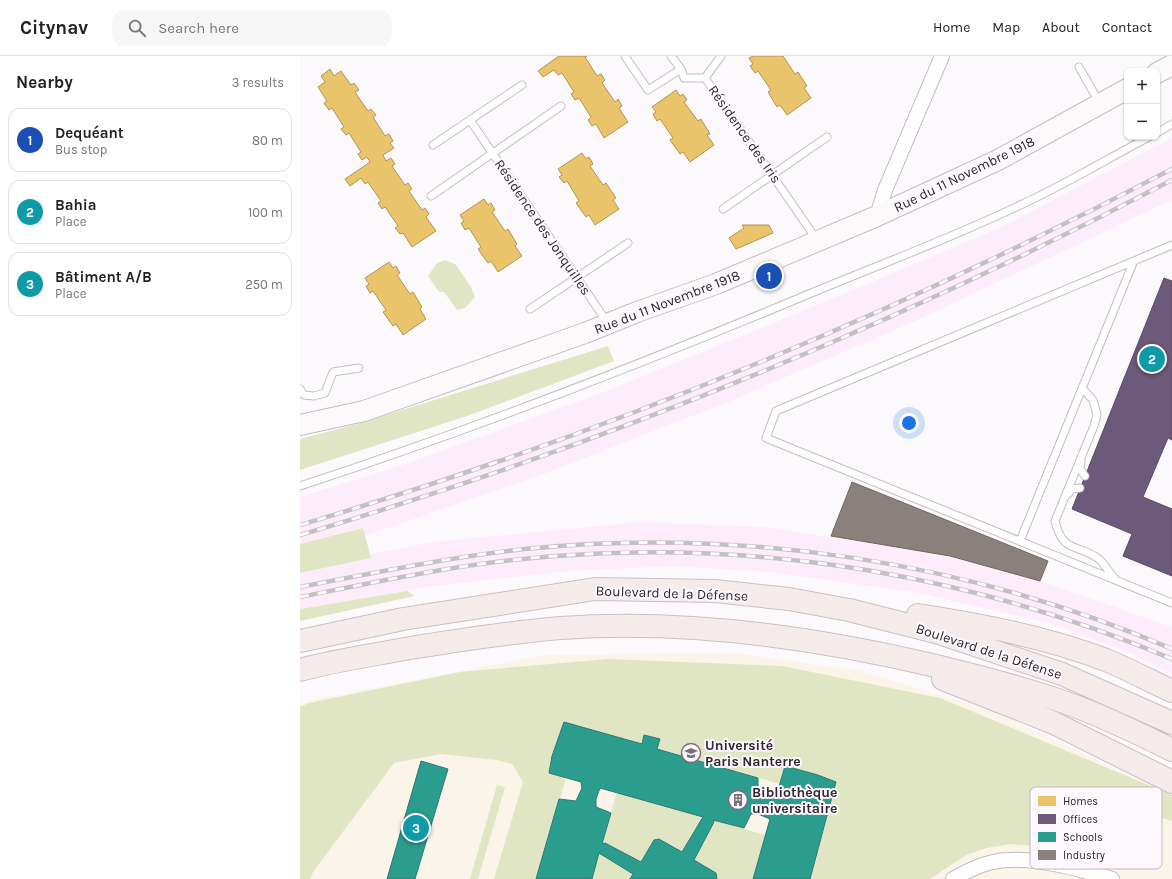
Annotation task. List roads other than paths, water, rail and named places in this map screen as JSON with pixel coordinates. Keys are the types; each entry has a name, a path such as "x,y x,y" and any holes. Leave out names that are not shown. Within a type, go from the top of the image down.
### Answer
{"highway":[{"name":"Boulevard de la Défense","path":"300,641 403,619 595,589 715,591 789,598 850,610 936,632 1062,674 1172,723"},
{"path":"300,630 389,610 504,593 595,589"},
{"path":"850,610 909,613 971,623 1051,642 1106,660 1172,691"},
{"name":"Boulevard de la Défense","path":"300,670 338,661 485,635 563,628 667,626 790,637 891,655 970,674 1060,701 1113,721 1172,750"},
{"path":"300,685 485,635"},
{"path":"891,655 956,685 1054,723 1172,782"}],"street":[{"path":"877,216 885,190 942,56"},
{"path":"1160,71 1172,65"},
{"name":"Rue du 11 Novembre 1918","path":"300,425 364,411 716,284 818,242 998,160 1124,91"},
{"path":"953,879 967,871 993,861 1030,860"},
{"path":"1077,869 1112,879"}],"lane":[{"path":"625,56 648,90 681,69 671,56"},
{"path":"706,78 721,56"},
{"path":"1079,67 1100,104"},
{"name":"Résidence des Iris","path":"681,69 684,78 706,78 774,175 818,242"},
{"path":"433,145 522,85"},
{"path":"470,120 493,153 561,106"},
{"path":"1160,131 1172,124"},
{"path":"723,209 827,137"},
{"path":"300,486 376,461 674,350 863,271 907,256 1035,198 1143,140"},
{"name":"Résidence des Jonquilles","path":"431,196 493,153 578,277 608,324"},
{"path":"530,309 628,243"},
{"path":"1172,246 776,411 766,438 1172,603"},
{"path":"1020,541 1133,263"},
{"path":"300,389 304,395 314,396 325,393 332,372 359,368"},
{"path":"1082,388 1093,400 1097,415 1094,426 1055,521 1058,534 1065,543 1100,559 1107,571 1120,583"},
{"path":"1080,457 1080,469 1085,476"},
{"path":"1064,498 1072,489 1080,488"}],"railway":[{"path":"300,525 413,490 525,452 635,412 745,368 854,322 961,274 1067,223 1172,169"},
{"path":"300,535 524,463 745,379 961,285 1067,234 1172,180"},
{"path":"300,587 440,561 525,549 607,543 690,543 773,548 855,558 936,573 1016,594 1095,619 1172,649"},
{"path":"300,597 428,572 524,559 635,552 714,554 792,560 870,571 947,586 1024,606 1098,630 1172,659"}],"place":[{"name":"Dequéant","path":"769,276"},
{"name":"Bahia","path":"1152,359"},
{"name":"Université Paris Nanterre","path":"691,753"},
{"name":"Bibliothèque universitaire","path":"738,800"},
{"name":"Bâtiment A/B","path":"416,828"}]}
